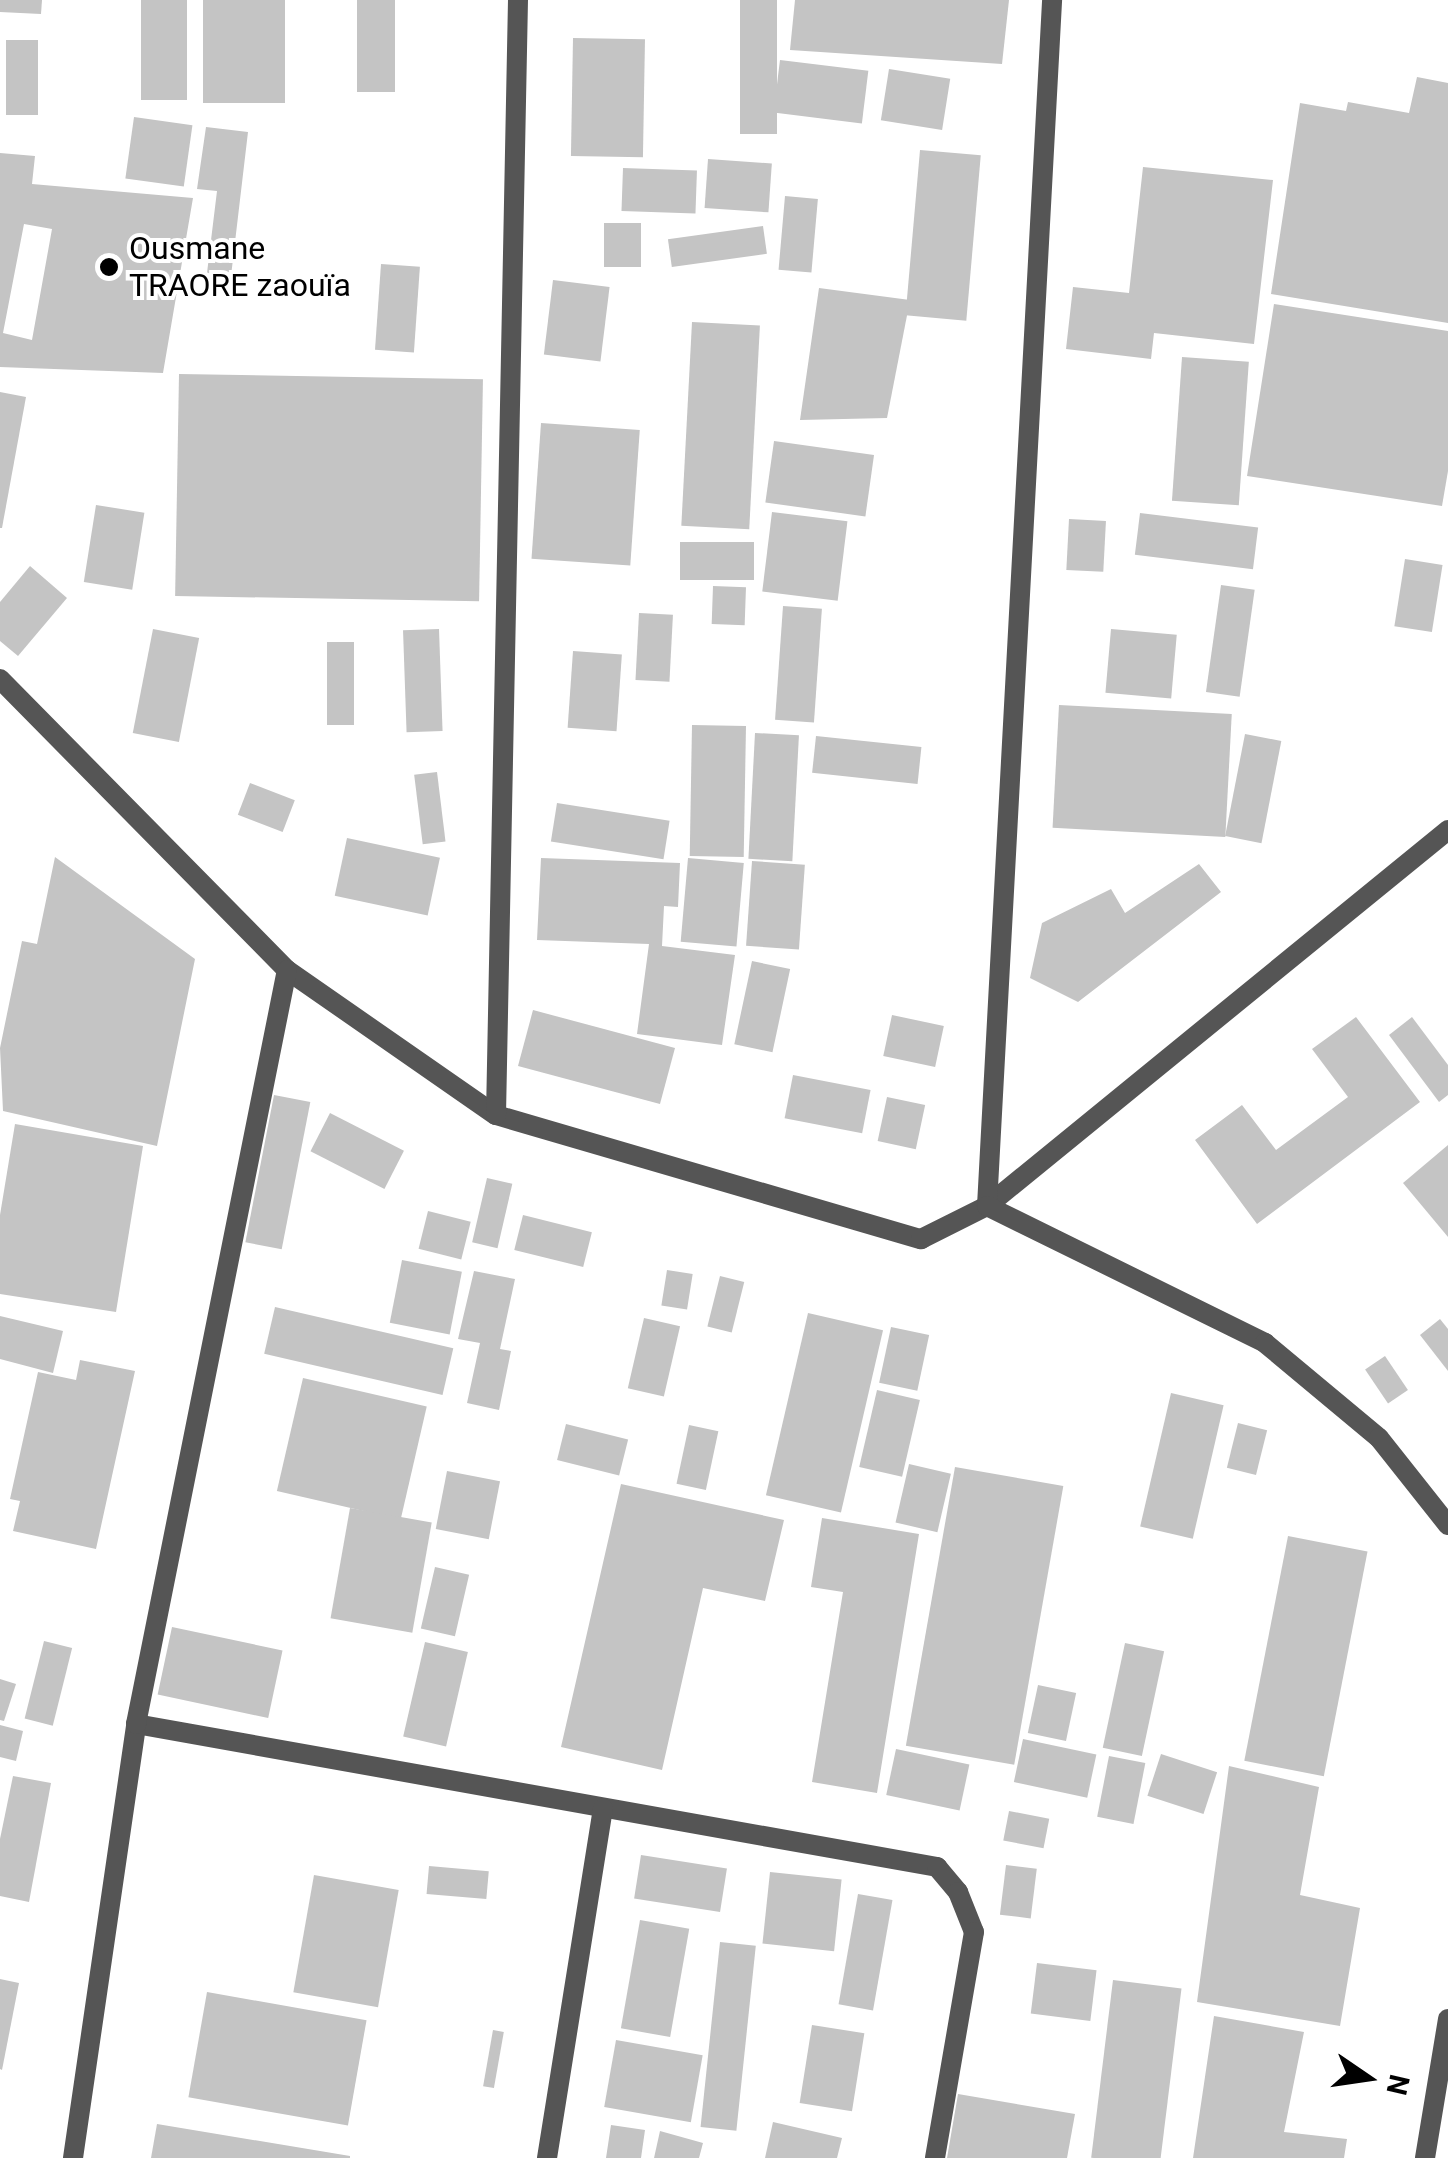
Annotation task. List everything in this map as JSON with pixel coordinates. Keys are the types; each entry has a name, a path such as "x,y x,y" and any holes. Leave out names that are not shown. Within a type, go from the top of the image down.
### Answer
{"street":[{"path":"496,1115 518,0"},
{"path":"987,1206 1052,0"},
{"path":"0,680 287,970 496,1115 921,1239 987,1206 1448,830"},
{"path":"73,2158 136,1724 287,970"},
{"path":"987,1206 1264,1343 1379,1438 1448,1525"},
{"path":"136,1724 937,1867 958,1892 974,1932 935,2158"},
{"path":"547,2158 603,1808"},
{"path":"1425,2158 1448,2019"}],"building":[{"path":"0,0 42,0 41,14 0,12"},
{"path":"141,0 187,0 187,100 141,100"},
{"path":"203,0 285,0 285,103 203,103"},
{"path":"357,0 395,0 395,92 357,92"},
{"path":"740,0 777,0 777,134 740,134"},
{"path":"795,0 1009,0 1002,64 790,50"},
{"path":"573,38 645,39 643,157 571,156"},
{"path":"6,40 38,40 38,115 6,115"},
{"path":"780,60 868,71 862,123 774,113"},
{"path":"889,69 950,79 942,130 881,120"},
{"path":"1417,77 1448,83 1448,323 1271,294 1300,103 1346,111 1348,102 1409,113"},
{"path":"134,117 192,125 184,187 125,178"},
{"path":"206,127 248,132 231,276 207,273 217,191 197,189"},
{"path":"920,150 981,155 966,321 906,315"},
{"path":"0,153 35,156 32,184 193,198 163,373 0,367","holes":["24,224 52,229 32,340 3,333"]},
{"path":"708,159 772,163 768,212 705,208"},
{"path":"1143,167 1273,180 1254,344 1154,333 1151,359 1066,349 1073,287 1129,293"},
{"path":"623,168 697,171 695,214 621,211"},
{"path":"785,196 818,199 811,273 779,270"},
{"path":"604,223 641,223 641,267 604,267"},
{"path":"763,226 767,254 672,267 668,239"},
{"path":"381,264 420,267 414,353 375,350"},
{"path":"553,280 610,287 600,361 544,354"},
{"path":"819,288 910,300 887,418 800,420"},
{"path":"1274,304 1448,331 1448,471 1442,506 1247,476"},
{"path":"692,322 760,326 749,529 681,526"},
{"path":"1182,357 1249,362 1239,505 1172,501"},
{"path":"179,374 483,379 479,601 175,596"},
{"path":"0,392 26,397 2,528 0,528"},
{"path":"541,423 640,430 630,566 532,559"},
{"path":"774,441 874,455 865,516 765,502"},
{"path":"96,505 144,513 132,590 84,582"},
{"path":"772,512 847,521 838,601 762,591"},
{"path":"1140,513 1258,528 1253,569 1135,555"},
{"path":"1069,519 1106,521 1103,572 1066,570"},
{"path":"680,542 754,542 754,580 680,580"},
{"path":"1405,559 1443,565 1432,632 1394,626"},
{"path":"30,566 67,598 18,656 0,641 0,602"},
{"path":"1221,585 1255,590 1240,697 1206,692"},
{"path":"713,586 746,587 745,625 712,624"},
{"path":"783,606 822,609 814,722 775,720"},
{"path":"639,613 673,615 669,682 635,680"},
{"path":"153,629 199,638 179,742 133,733"},
{"path":"439,629 443,731 407,732 403,630"},
{"path":"1111,629 1177,635 1171,699 1105,693"},
{"path":"327,642 354,642 354,725 327,725"},
{"path":"573,651 622,654 617,731 568,728"},
{"path":"1059,705 1232,714 1225,837 1053,828"},
{"path":"692,725 746,726 744,857 690,856"},
{"path":"755,733 799,735 792,861 748,859"},
{"path":"1245,734 1281,741 1261,843 1225,836"},
{"path":"816,736 921,747 918,784 812,773"},
{"path":"437,772 446,841 423,844 414,775"},
{"path":"250,783 295,800 283,832 238,815"},
{"path":"557,803 670,821 663,859 551,842"},
{"path":"347,838 440,858 428,915 335,896"},
{"path":"55,857 195,959 157,1146 3,1111 0,1048 22,941 37,944"},
{"path":"541,858 680,863 678,907 664,906 662,946 735,955 722,1045 637,1034 649,944 537,940"},
{"path":"688,858 744,863 736,947 681,942"},
{"path":"752,861 805,865 799,949 746,946"},
{"path":"1199,864 1221,892 1078,1002 1030,978 1042,923 1111,889 1125,913"},
{"path":"752,961 790,969 772,1052 734,1044"},
{"path":"533,1010 675,1048 660,1104 518,1066"},
{"path":"892,1015 944,1026 935,1067 883,1056"},
{"path":"1356,1017 1420,1102 1257,1224 1195,1140 1242,1105 1276,1150 1348,1097 1312,1049"},
{"path":"1412,1017 1448,1065 1448,1095 1439,1102 1389,1035"},
{"path":"793,1075 871,1090 862,1133 785,1118"},
{"path":"274,1095 310,1102 282,1249 245,1242"},
{"path":"887,1097 925,1105 916,1149 878,1141"},
{"path":"330,1113 404,1151 384,1189 310,1151"},
{"path":"15,1124 143,1146 116,1312 0,1294 0,1215"},
{"path":"1448,1145 1448,1237 1403,1183"},
{"path":"487,1178 512,1184 497,1248 472,1242"},
{"path":"428,1211 471,1222 461,1259 419,1249"},
{"path":"523,1215 592,1232 583,1267 514,1250"},
{"path":"402,1260 462,1272 450,1334 390,1323"},
{"path":"667,1270 693,1274 687,1310 661,1306"},
{"path":"474,1271 515,1279 500,1349 511,1351 499,1410 467,1403 480,1343 458,1339"},
{"path":"720,1276 744,1282 732,1333 707,1326"},
{"path":"275,1307 453,1348 443,1395 264,1354"},
{"path":"808,1313 883,1330 841,1513 766,1495"},
{"path":"0,1316 63,1331 53,1373 0,1359"},
{"path":"644,1318 680,1326 664,1396 628,1388"},
{"path":"1440,1319 1448,1329 1448,1371 1420,1335"},
{"path":"891,1327 929,1335 917,1391 879,1383"},
{"path":"1385,1356 1408,1390 1388,1403 1365,1369"},
{"path":"80,1360 135,1371 96,1549 13,1531 20,1501 10,1499 38,1372 76,1380"},
{"path":"303,1378 427,1407 401,1520 277,1491"},
{"path":"877,1390 920,1400 902,1477 859,1467"},
{"path":"1171,1393 1224,1405 1193,1539 1140,1526"},
{"path":"1238,1423 1267,1430 1256,1475 1227,1468"},
{"path":"566,1424 628,1439 619,1475 557,1460"},
{"path":"689,1425 718,1431 706,1490 677,1484"},
{"path":"909,1464 951,1474 937,1532 896,1522"},
{"path":"955,1467 1063,1486 1014,1765 906,1746"},
{"path":"447,1471 500,1481 489,1539 436,1529"},
{"path":"621,1484 784,1520 765,1601 703,1588 662,1770 561,1747"},
{"path":"350,1508 432,1522 412,1633 331,1618"},
{"path":"822,1518 919,1534 877,1793 812,1782 843,1592 811,1587"},
{"path":"1288,1536 1368,1551 1324,1776 1244,1761"},
{"path":"435,1567 469,1575 455,1636 421,1628"},
{"path":"172,1627 283,1650 268,1718 158,1694"},
{"path":"44,1641 72,1648 53,1726 25,1719"},
{"path":"425,1642 468,1652 446,1746 403,1737"},
{"path":"1125,1643 1164,1651 1142,1756 1103,1748"},
{"path":"0,1679 16,1684 4,1721 0,1720"},
{"path":"1038,1685 1076,1693 1066,1741 1028,1733"},
{"path":"0,1725 23,1731 16,1761 0,1757"},
{"path":"1023,1739 1096,1755 1087,1798 1014,1782"},
{"path":"896,1749 969,1765 960,1811 886,1795"},
{"path":"1161,1754 1217,1772 1204,1814 1147,1796"},
{"path":"1109,1756 1145,1763 1133,1824 1097,1817"},
{"path":"1229,1766 1319,1787 1300,1895 1360,1908 1340,2026 1197,2002"},
{"path":"13,1776 51,1783 29,1902 0,1896 0,1839"},
{"path":"1009,1811 1049,1819 1044,1848 1003,1840"},
{"path":"641,1855 727,1869 720,1912 634,1898"},
{"path":"1006,1865 1037,1869 1031,1918 1000,1915"},
{"path":"429,1866 489,1871 486,1899 427,1894"},
{"path":"770,1872 842,1880 834,1951 762,1944"},
{"path":"314,1875 399,1890 378,2007 293,1992"},
{"path":"858,1894 892,1900 873,2010 839,2004"},
{"path":"640,1920 689,1929 670,2037 621,2028"},
{"path":"720,1942 756,1946 736,2131 701,2127"},
{"path":"1037,1963 1097,1970 1090,2021 1031,2014"},
{"path":"0,1979 19,1983 2,2070 0,2069"},
{"path":"1113,1980 1181,1988 1161,2158 1091,2158"},
{"path":"207,1992 367,2020 348,2126 188,2097"},
{"path":"1214,2016 1304,2032 1284,2132 1347,2139 1344,2158 1193,2158"},
{"path":"812,2025 864,2033 852,2111 800,2103"},
{"path":"493,2030 504,2032 494,2088 483,2086"},
{"path":"616,2040 703,2055 691,2122 604,2107"},
{"path":"958,2094 1075,2114 1067,2158 947,2158"},
{"path":"773,2122 842,2138 837,2158 765,2158"},
{"path":"157,2124 350,2156 350,2158 151,2158"},
{"path":"611,2125 645,2130 641,2158 606,2158"},
{"path":"660,2131 703,2143 699,2158 654,2158"}],"place":[{"name":"Ousmane TRAORE zaouïa","path":"109,267"}]}
